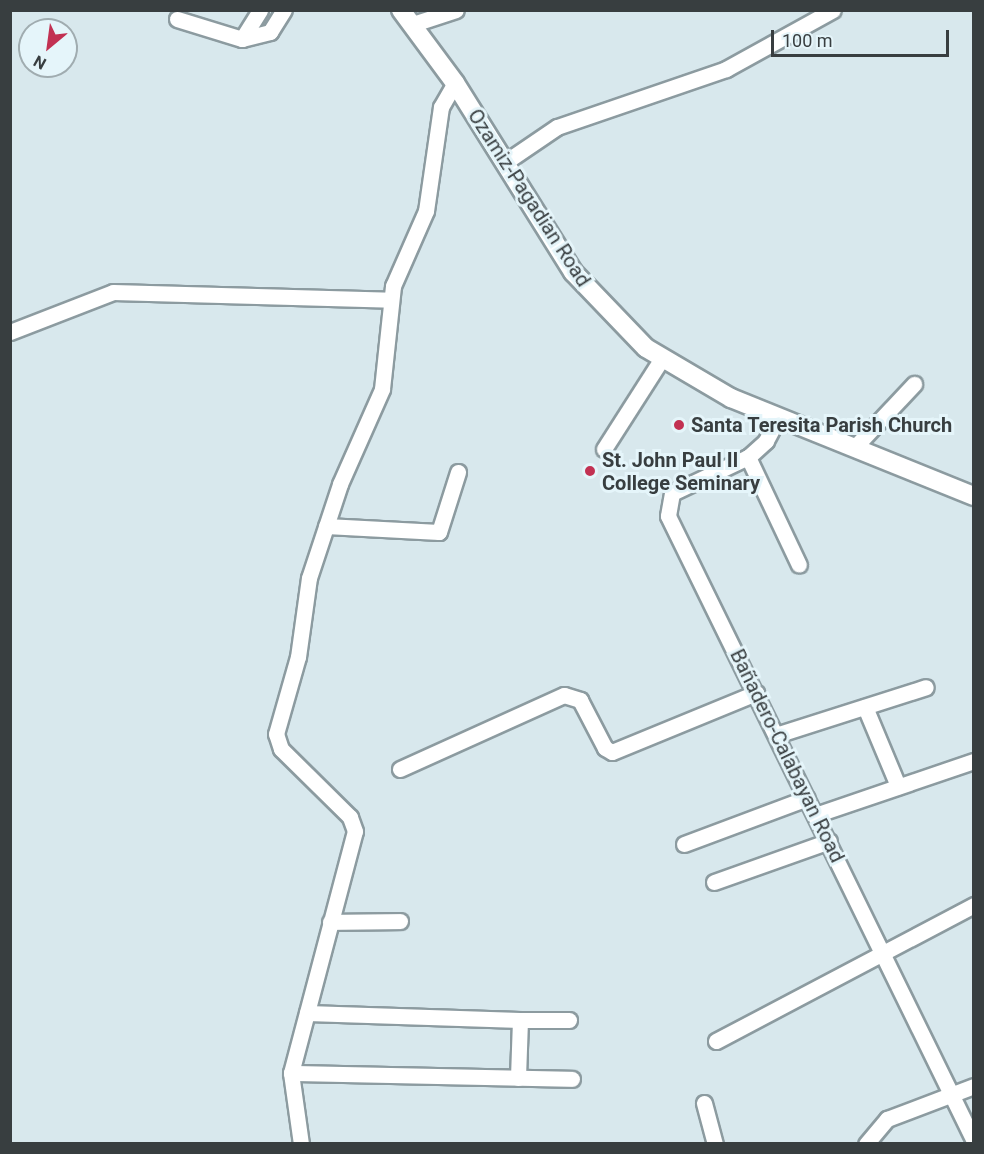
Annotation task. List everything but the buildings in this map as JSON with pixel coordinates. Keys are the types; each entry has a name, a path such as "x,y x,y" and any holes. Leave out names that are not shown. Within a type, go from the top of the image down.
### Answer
{"main road":[{"name":"Ozamiz-Pagadian Road","path":"401,10 455,83 573,272 618,323 661,360 778,418 974,496"}],"street":[{"path":"242,39 260,10"},
{"path":"177,19 242,39 270,32 284,10"},
{"path":"413,24 456,10"},
{"path":"504,163 557,127 726,69 833,10"},
{"path":"301,1143 291,1073 354,824 281,749 276,734 298,657 302,603 326,526 382,389 391,300 397,273 426,211 441,107 455,83"},
{"path":"10,332 113,292 391,300"},
{"path":"604,449 661,360"},
{"path":"854,448 914,384"},
{"name":"Bañadero-Calabayan Road","path":"778,418 766,441 748,457 678,488 666,506 815,815 953,1092 974,1141"},
{"path":"748,457 799,565"},
{"path":"326,526 439,532 458,472"},
{"path":"776,735 926,687"},
{"path":"400,769 564,695 580,700 605,748 612,752 756,693"},
{"path":"866,707 898,786"},
{"path":"815,815 974,761"},
{"path":"684,844 807,798"},
{"path":"714,882 829,841"},
{"path":"716,1041 974,905"},
{"path":"330,922 400,921"},
{"path":"308,1013 569,1020"},
{"path":"518,1078 520,1020"},
{"path":"291,1073 572,1079"},
{"path":"866,1143 887,1119 953,1092 974,1086"},
{"path":"704,1103 715,1143"}],"place":[{"name":"Santa Teresita Parish Church","path":"679,425"},
{"name":"St. John Paul II College Seminary","path":"590,471"}]}
